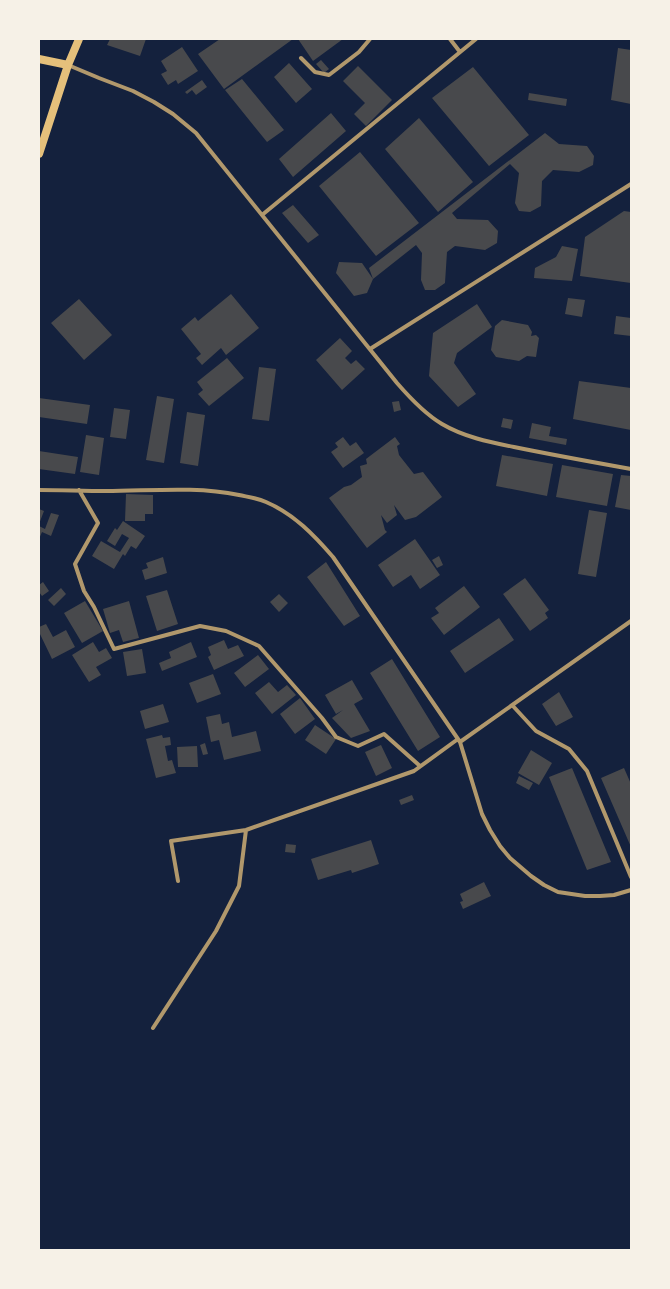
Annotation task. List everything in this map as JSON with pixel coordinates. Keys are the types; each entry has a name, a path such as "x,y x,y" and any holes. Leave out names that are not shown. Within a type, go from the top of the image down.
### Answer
{"main road":[{"path":"39,154 68,65 80,39"},
{"path":"39,59 68,65"}],"street":[{"path":"301,58 315,72 329,75 359,52 370,39"},
{"path":"450,39 460,52"},
{"path":"262,215 476,39"},
{"path":"68,65 133,91 154,102 173,114 196,133 397,383 416,403 437,421 453,430 478,439 536,452 631,469"},
{"path":"370,350 631,184"},
{"path":"39,490 107,491 150,489 231,493 252,497 267,502 294,518 317,538 336,562 459,740 482,814 500,846 510,858 531,876 558,892 585,896 614,894 631,890"},
{"path":"79,490 98,523 75,564 84,591 94,607 114,649 200,626 226,631 259,646 322,718 336,737 358,746 384,734 420,766"},
{"path":"178,881 171,841 246,830 414,771 512,705 631,621"},
{"path":"512,705 536,731 569,749 587,772 631,877"},
{"path":"153,1028 216,931 239,886 246,830"}],"building":[{"path":"110,39 146,39 140,56 107,45"},
{"path":"220,39 293,39 224,89 198,54"},
{"path":"298,39 343,39 313,61"},
{"path":"182,47 198,71 178,84 176,80 168,85 161,74 167,71 161,61"},
{"path":"618,48 631,50 631,104 611,100"},
{"path":"321,60 329,69 324,73 316,64"},
{"path":"289,63 312,89 296,103 274,77"},
{"path":"358,66 392,100 366,126 354,114 365,103 343,81"},
{"path":"473,67 529,135 489,166 432,98"},
{"path":"242,79 284,130 267,142 225,90"},
{"path":"202,80 207,87 196,95 192,90 187,94 185,92"},
{"path":"529,93 567,99 566,106 528,100"},
{"path":"331,113 346,131 293,177 279,159"},
{"path":"419,118 473,182 438,212 385,149"},
{"path":"545,133 559,144 587,146 594,156 593,165 579,172 553,170 542,181 541,206 530,212 519,211 515,203 519,173 510,164 452,213 457,219 488,220 498,231 497,243 485,250 455,246 447,252 445,283 435,290 425,290 421,280 422,253 416,245 373,279 369,268"},
{"path":"360,152 419,223 376,256 319,186"},
{"path":"293,205 319,235 308,243 282,213"},
{"path":"624,211 631,212 631,283 580,276 585,237"},
{"path":"562,246 578,249 572,281 534,278 535,268 556,257"},
{"path":"339,262 362,263 373,279 367,293 354,296 336,273"},
{"path":"231,294 259,328 226,355 221,348 202,365 196,358 201,354 181,329 195,317 198,321"},
{"path":"568,298 585,300 582,317 565,314"},
{"path":"79,299 112,335 84,360 51,323"},
{"path":"477,304 492,327 457,353 454,363 476,394 458,407 429,376 433,333"},
{"path":"616,316 631,318 631,336 614,334"},
{"path":"502,320 528,325 532,332 531,336 536,335 539,338 536,357 527,356 519,361 496,357 491,350 495,326"},
{"path":"340,338 352,351 345,358 351,364 356,360 365,369 342,390 316,360"},
{"path":"227,358 244,378 209,406 198,394 203,390 197,382"},
{"path":"259,367 276,369 269,421 252,419"},
{"path":"579,381 631,388 631,430 573,419"},
{"path":"157,396 174,399 164,463 146,460"},
{"path":"39,398 90,405 87,424 39,417"},
{"path":"399,401 401,410 394,412 392,402"},
{"path":"114,408 130,410 126,439 110,437"},
{"path":"187,412 205,415 198,466 180,463"},
{"path":"503,418 513,420 511,429 501,427"},
{"path":"532,423 551,427 549,436 567,439 566,445 529,438"},
{"path":"86,435 104,438 99,475 80,472"},
{"path":"343,437 350,446 356,442 364,453 343,468 331,452 338,447 335,443"},
{"path":"395,437 400,444 397,446 399,455 414,474 423,472 442,497 416,517 405,520 394,505 397,515 387,523 381,515 385,530 387,532 367,548 329,498 344,487 351,485 362,477 360,466 367,464 366,459"},
{"path":"39,451 78,457 75,474 39,469"},
{"path":"502,455 553,464 547,496 496,486"},
{"path":"562,465 613,474 607,506 556,497"},
{"path":"621,475 631,476 631,510 615,507"},
{"path":"126,494 153,495 153,514 145,514 145,521 125,521"},
{"path":"39,509 44,511 39,524"},
{"path":"589,510 607,513 596,577 578,574"},
{"path":"51,513 59,515 51,536 42,532 39,539 39,526 45,529"},
{"path":"123,521 145,536 136,549 131,546 125,556 123,554 114,569 92,556 101,541 120,552 129,538 122,534 115,546 107,541 115,528 117,530"},
{"path":"415,539 440,575 420,589 411,575 393,587 378,565"},
{"path":"439,556 443,565 437,568 432,560"},
{"path":"163,557 167,573 145,580 142,570 148,568 146,563"},
{"path":"326,562 360,616 344,626 307,577"},
{"path":"525,578 549,610 545,613 548,618 530,631 503,594"},
{"path":"43,582 49,591 42,596 39,592 39,585"},
{"path":"464,586 480,607 444,635 431,618 439,613 435,608"},
{"path":"61,588 66,594 54,606 48,600"},
{"path":"167,590 178,624 157,631 146,596"},
{"path":"279,594 288,603 279,612 270,602"},
{"path":"85,601 103,631 82,643 64,613"},
{"path":"129,601 139,638 123,642 119,630 110,633 103,609"},
{"path":"499,618 514,640 465,673 450,651"},
{"path":"46,624 53,637 66,630 75,647 52,659 39,632 39,627"},
{"path":"224,640 228,649 238,645 244,656 214,670 208,657 211,655 208,647"},
{"path":"93,642 99,652 106,648 112,658 96,667 101,675 89,682 72,655"},
{"path":"191,642 197,657 162,671 159,663 171,658 169,652"},
{"path":"142,649 146,673 127,676 123,652"},
{"path":"258,655 269,669 245,687 234,673"},
{"path":"392,659 440,737 418,751 370,673"},
{"path":"213,674 221,694 197,703 189,683"},
{"path":"352,680 363,699 354,704 370,731 351,738 332,718 343,710 336,714 325,695"},
{"path":"269,682 278,692 287,685 296,695 272,714 255,693"},
{"path":"559,692 573,717 556,726 542,704"},
{"path":"300,698 315,719 295,734 280,714"},
{"path":"163,704 169,722 145,729 140,711"},
{"path":"220,714 222,724 229,722 232,737 256,731 261,751 224,760 219,740 211,742 206,717"},
{"path":"315,725 336,739 326,754 305,740"},
{"path":"162,735 163,738 170,737 171,745 165,746 168,761 172,760 176,773 156,778 146,739"},
{"path":"205,743 208,754 203,755 200,745"},
{"path":"381,745 392,768 376,776 365,752"},
{"path":"197,746 198,767 178,767 177,747"},
{"path":"531,750 552,763 539,785 518,773"},
{"path":"572,768 611,862 587,870 549,777"},
{"path":"624,768 631,784 631,847 601,778"},
{"path":"519,776 533,783 529,790 516,783"},
{"path":"412,795 414,800 401,805 399,800"},
{"path":"371,840 379,864 352,873 351,870 318,880 311,859"},
{"path":"286,844 296,845 295,853 285,852"},
{"path":"484,882 491,896 463,909 460,902 463,901 460,894"}]}
